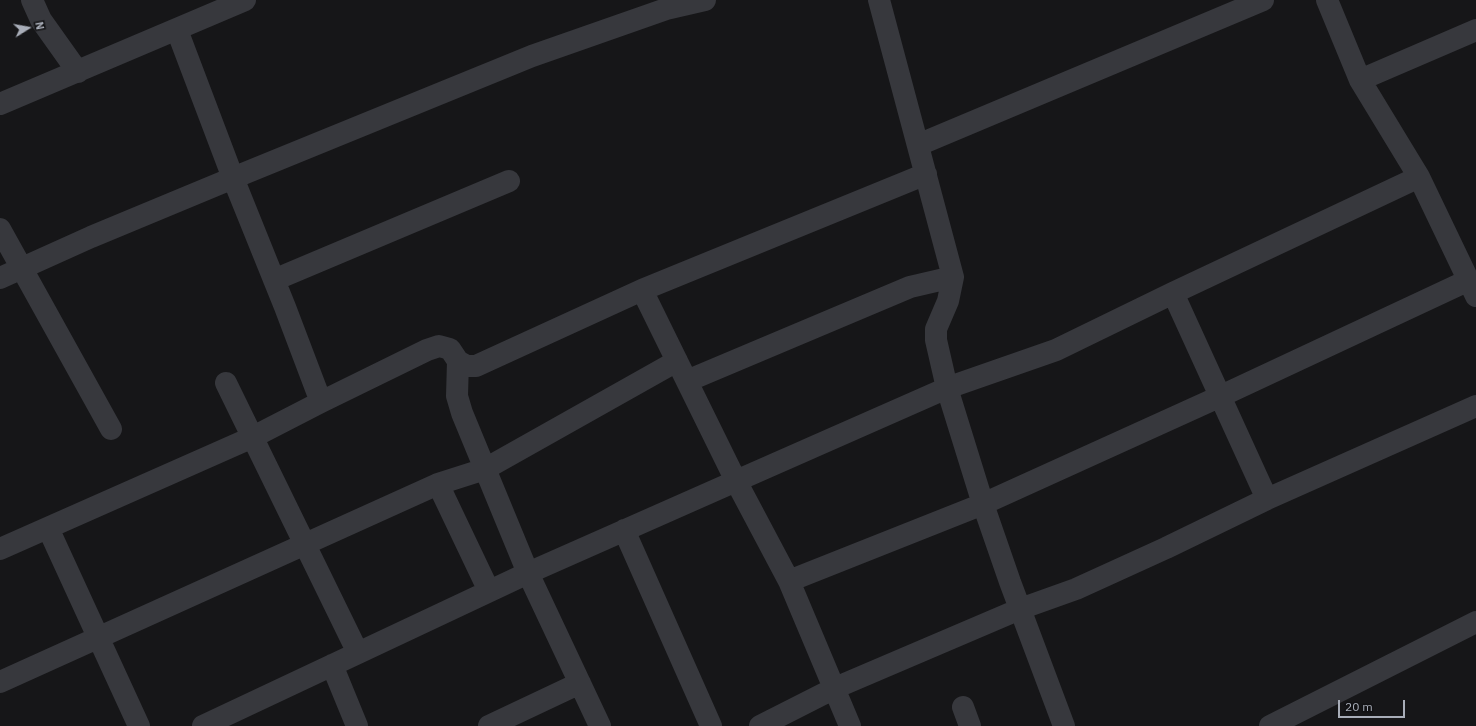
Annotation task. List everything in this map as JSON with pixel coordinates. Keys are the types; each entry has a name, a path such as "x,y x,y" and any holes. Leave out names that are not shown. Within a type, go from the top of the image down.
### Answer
{"street":[{"path":"32,0 41,20 78,72"},
{"path":"0,104 245,0"},
{"path":"0,278 91,237 532,56 666,9 705,0"},
{"path":"879,0 953,277 948,301 936,329 936,340 947,388 983,504 1020,609 1064,726"},
{"path":"918,145 1263,0"},
{"path":"789,582 983,504 1221,396 1472,288 1419,177 1360,80 1327,0"},
{"path":"177,30 233,178 321,402"},
{"path":"1360,80 1476,30"},
{"path":"0,550 253,437 427,350 439,346 450,349 458,361 467,366 476,366 642,290 926,174"},
{"path":"203,726 489,591 624,530 947,388 1056,350 1419,177"},
{"path":"274,280 509,181"},
{"path":"0,229 111,429"},
{"path":"687,381 910,287 953,277"},
{"path":"642,290 736,481 789,582 850,726"},
{"path":"1173,293 1221,396 1266,499"},
{"path":"458,361 457,396 485,469 528,573 600,726"},
{"path":"0,682 438,484 485,469 677,361"},
{"path":"226,383 358,653"},
{"path":"760,726 835,688 1020,609 1076,590 1266,499 1476,406"},
{"path":"438,484 489,591"},
{"path":"48,528 139,726"},
{"path":"624,530 711,726"},
{"path":"1270,726 1476,622"},
{"path":"332,665 357,726"},
{"path":"489,726 580,683"}]}
